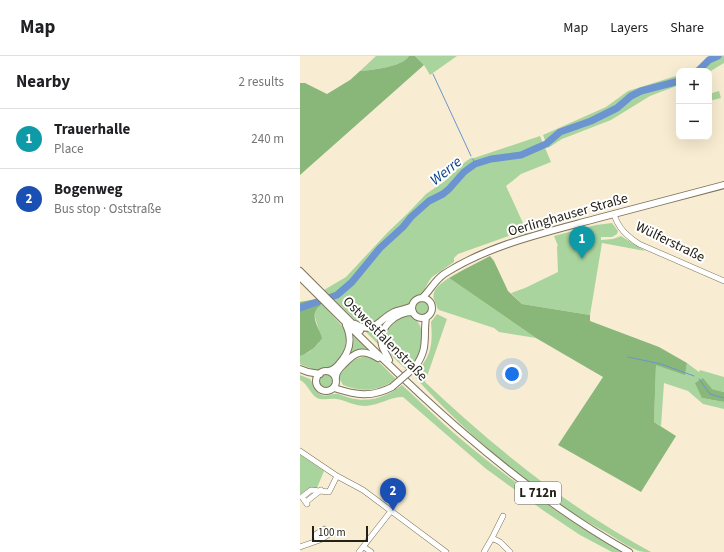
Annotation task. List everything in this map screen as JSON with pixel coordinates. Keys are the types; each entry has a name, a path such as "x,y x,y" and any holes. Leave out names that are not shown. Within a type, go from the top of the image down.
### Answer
{"main road":[{"name":"Oerlinghauser Straße","path":"422,298 435,282 444,274 490,250 614,214 724,185"},
{"name":"Ostwestfalenstraße","path":"300,271 342,316"},
{"name":"Ostwestfalenstraße","path":"300,277 484,452 530,488 583,524 629,552"},
{"path":"429,290 429,301 432,310 429,316 423,318 417,317 413,309 417,300 422,298 429,301"},
{"name":"L 712n","path":"342,316 360,326 372,327 394,312 413,309"},
{"name":"L 712n","path":"388,361 382,346 382,335 385,328 391,319 413,309"},
{"name":"L 712n","path":"328,372 342,361 349,348 350,340 348,329 342,316"},
{"path":"318,377 328,372 332,373 335,382 345,391 366,395 376,394 392,386 415,367 421,358 425,348 426,337 423,318"},
{"name":"L 712n","path":"335,382 337,372 350,358 361,352 371,354 388,361"},
{"path":"300,369 318,377"},
{"path":"318,377 317,385 323,391 329,391 335,382"}],"street":[{"name":"Wülferstraße","path":"614,214 620,228 631,239 639,244 724,281"},
{"path":"300,451 337,476 363,490 446,552"},
{"path":"306,503 321,490 329,492 337,476"},
{"path":"359,552 391,511"},
{"path":"484,552 503,516"},
{"path":"492,538 500,542 510,552"},
{"path":"300,547 309,545 317,540"},
{"path":"364,547 371,552"}],"green space":[{"path":"376,56 409,56 400,63 394,65 379,69 360,71"},
{"path":"409,56 415,56 424,65 300,175 300,83 305,83 327,94 350,80 360,71 379,69 394,65 405,60"},
{"path":"415,56 457,56 430,75 424,65"},
{"path":"715,56 724,56 724,63 712,70 712,68 695,68"},
{"path":"676,76 676,86 650,96 611,120 562,139 548,148 543,135 606,107 628,91"},
{"path":"719,91 721,98 712,100 712,93"},
{"path":"540,136 551,162 521,174 506,186 528,234 522,236 517,233 458,254 454,258 454,262 432,277 422,294 415,298 409,305 373,324 363,325 357,322 324,290 346,277 426,194 445,181 465,162 471,158"},
{"path":"612,223 618,231 617,234 612,237 601,237 601,240 613,239 621,236 645,251 602,243 590,315 522,304 511,293 558,272 558,246 554,236 596,225"},
{"path":"490,256 494,261 508,291 522,304 590,315 590,321 659,347 687,363 685,375 656,365 654,422 676,436 641,492 558,445 603,377 536,338 449,278"},
{"path":"449,278 536,338 499,332 494,328 439,310 434,294 437,288"},
{"path":"316,299 321,305 315,312 315,320 322,338 312,349 300,356 300,302"},
{"path":"422,301 427,303 429,308 427,313 422,315 417,313 415,308 417,303"},
{"path":"322,304 345,329 347,337 343,354 336,365 329,369 317,371 300,364 300,356 309,352 319,343 319,330 314,314 318,307"},
{"path":"437,314 447,319 425,382 478,430 532,474 590,515 651,552 639,551 627,545 580,517 528,482 480,442 434,398 413,375 424,363 430,351 432,338 431,322"},
{"path":"407,315 416,320 419,325 422,335 422,347 419,355 407,370 390,353 387,348 385,338 391,323 396,319"},
{"path":"386,321 379,345 364,330 378,327"},
{"path":"354,335 370,350 362,350 347,358 353,345"},
{"path":"366,356 375,358 396,379 384,386 371,390 350,388 343,385 339,378 345,366"},
{"path":"687,363 699,372 700,370 724,377 724,392 712,389 702,398 724,402 724,409 703,404 688,391 664,383 661,426 654,422 656,364 685,374"},
{"path":"326,374 331,376 333,381 331,386 326,388 321,386 319,381 321,376"},
{"path":"300,375 310,379 316,391 322,395 338,394 364,400 384,396 402,385 474,450 510,478 565,517 622,552 612,552 580,535 544,511 485,468 403,397 366,406 336,399 319,399 300,380"},
{"path":"703,378 712,389 724,392 724,402 702,398 695,383"},
{"path":"300,454 324,471 317,488 308,489 301,494 300,494"}],"waterway":[{"name":"Werre","path":"701,68 709,60 718,56"},
{"path":"433,74 471,156"},
{"name":"Werre","path":"300,308 337,295 352,282 380,248 403,227 411,217 429,201 443,194 464,172 475,164 491,159 521,155 546,144 560,132 591,121 617,108 631,96 641,91 676,82"},
{"name":"Werre","path":"473,159 475,164"},
{"path":"628,357 661,364 694,376"},
{"path":"699,379 710,394 724,398"}],"place":[{"name":"Trauerhalle","path":"582,259"},
{"name":"Bogenweg","path":"393,511"}]}
